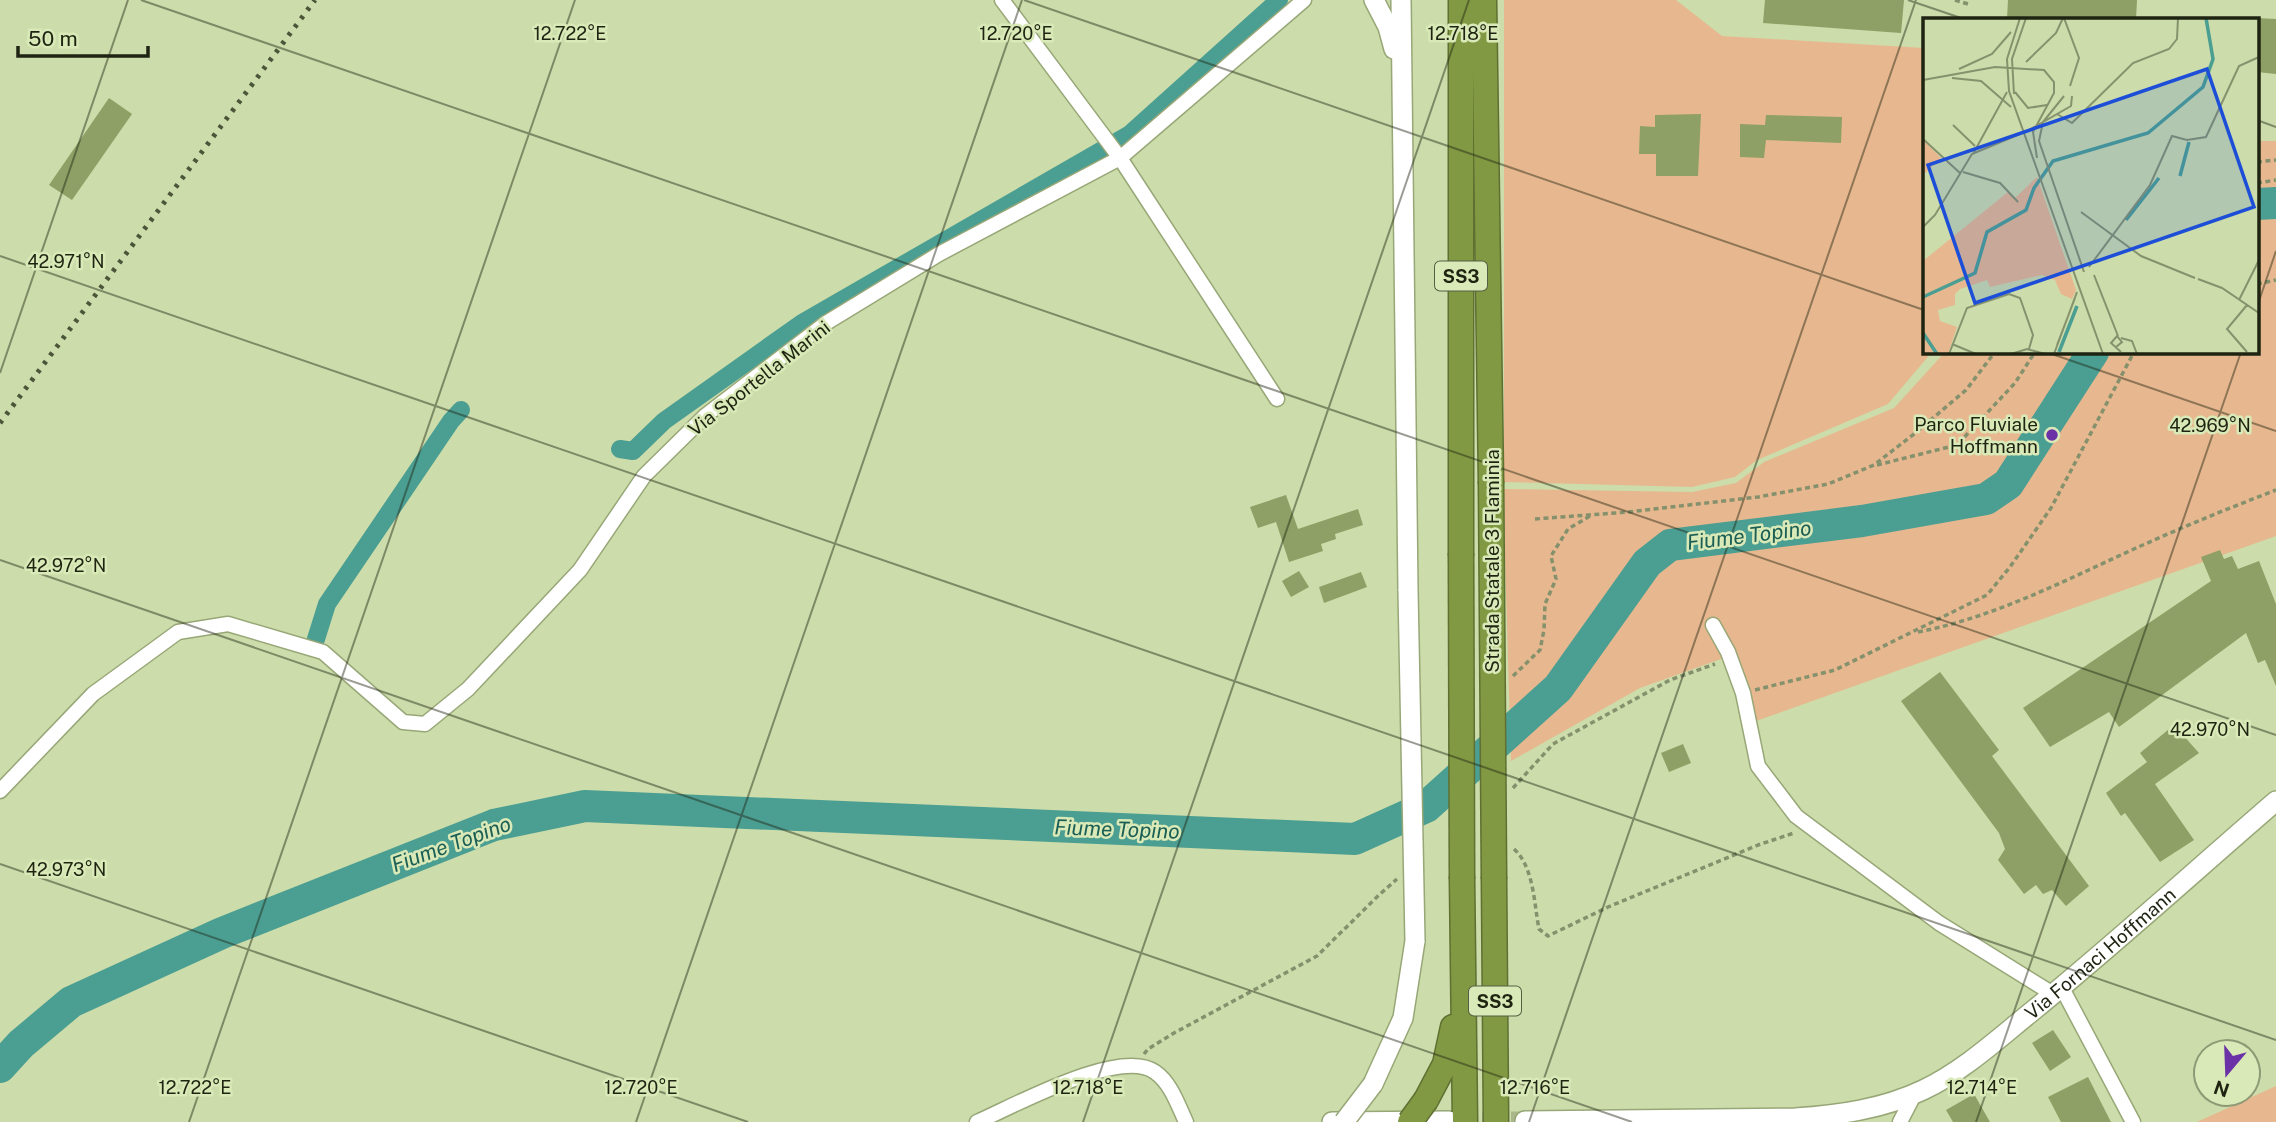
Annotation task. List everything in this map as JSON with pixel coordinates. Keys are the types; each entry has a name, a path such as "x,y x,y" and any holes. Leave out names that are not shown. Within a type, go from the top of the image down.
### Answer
{"highway":[{"name":"Strada Statale 3 Flaminia","path":"1457,1121 1462,890 1461,0"},
{"name":"Strada Statale 3 Flaminia","path":"1484,0 1492,481 1496,1122"},
{"path":"1410,1122 1426,1100 1445,1064 1452,1041 1455,1012 1454,950 1462,890"},
{"path":"1494,891 1502,946 1516,1121"}],"main road":[{"path":"1374,0 1388,27 1401,74"},
{"path":"1344,1122 1373,1084 1403,1018 1415,942 1401,0"},
{"name":"Via Fornaci Hoffmann","path":"1516,1121 1795,1118 1837,1115 1867,1109 1915,1093 1948,1076 2057,991 2276,801"},
{"path":"1332,1122 1457,1121"}],"street":[{"path":"1002,0 1120,158 1277,399"},
{"name":"Via Sportella Marini","path":"0,791 93,694 178,632 228,624 323,652 402,722 425,724 468,689 580,570 644,476 705,416 826,323 939,254 1120,158 1304,0"},
{"path":"1713,625 1728,652 1743,693 1758,766 1787,805 1811,827 1939,923 2057,991 2133,1122"},
{"path":"977,1122 1093,1071 1120,1065 1138,1065 1155,1072 1174,1095 1186,1122"},
{"path":"1900,1122 1915,1093"}],"path":[{"path":"1955,0 1968,4"},
{"path":"2258,162 2276,160"},
{"path":"2258,183 2276,180"},
{"path":"2258,284 2276,280"},
{"path":"1874,465 1966,390 1993,354"},
{"path":"1535,519 1758,497 1828,484 1874,465 1957,446 2015,383 2034,354"},
{"path":"1743,693 1835,670 1987,596 2051,508 2133,354"},
{"path":"1912,634 1957,624 2011,605 2180,528 2276,490"},
{"path":"1511,677 1540,650 1545,604 1556,579 1551,556 1568,529 1592,515"},
{"path":"1507,793 1553,744 1670,680 1715,664 1738,679"},
{"path":"1510,845 1523,857 1531,883 1539,929 1548,936 1608,907 1758,845 1811,827"},
{"path":"1138,1065 1148,1049 1317,957 1398,879"}],"shaded area":[{"path":"1504,0 1676,0 1722,36 1923,48 1923,354 1930,354 1888,404 1757,460 1735,477 1692,487 1504,482"},
{"name":"Parco Fluviale Hoffmann","path":"2258,141 2276,141 2276,536 1756,721 1735,654 1640,688 1511,761 1503,489 1692,492 1736,483 1764,462 1894,408 1943,354 2258,354"},
{"path":"2276,1086 2276,1122 2197,1122 2228,1108 2262,1108 2262,1092"}],"building":[{"path":"1765,0 1904,0 1901,33 1763,23"},
{"path":"2008,0 2137,0 2136,18 2007,18"},
{"path":"2258,18 2276,19 2276,74 2258,72"},
{"path":"109,98 132,114 72,200 49,185"},
{"path":"1701,114 1698,176 1656,176 1656,154 1639,154 1640,126 1655,127 1655,115"},
{"path":"1766,115 1842,117 1841,143 1766,140 1764,158 1740,157 1740,124 1765,125"},
{"path":"1286,495 1298,529 1358,509 1363,525 1335,534 1336,539 1321,544 1323,551 1289,562 1276,522 1258,528 1250,507"},
{"path":"2220,550 2224,559 2232,556 2238,569 2259,561 2276,604 2276,686 2265,660 2258,663 2246,633 2119,727 2109,712 2050,747 2023,708 2211,581 2201,557"},
{"path":"1299,571 1309,587 1291,597 1282,581"},
{"path":"1361,572 1367,587 1324,603 1319,587"},
{"path":"1940,672 1999,750 1992,756 2089,886 2066,906 2052,890 2043,894 2036,885 2024,894 1998,860 2005,849 1999,833 1901,701"},
{"path":"2174,725 2199,753 2155,784 2194,840 2160,862 2125,813 2121,816 2106,793 2147,762 2140,753"},
{"path":"1683,744 1691,763 1669,772 1661,753"},
{"path":"2053,1030 2071,1057 2050,1071 2032,1043"},
{"path":"2088,1077 2111,1122 2061,1122 2048,1097"},
{"path":"1974,1094 1990,1122 1953,1122 1946,1110"}],"waterway":[{"path":"620,449 633,451 664,421 802,323 1130,134 1279,0"},
{"name":"Fiume Topino","path":"2258,204 2276,203"},
{"name":"Fiume Topino","path":"0,1067 21,1044 71,1002 222,933 494,825 585,806 1355,839 1426,807 1558,688 1647,563 1670,545 1862,521 1986,499 2008,484 2092,354"},
{"path":"316,639 327,604 461,410"}],"tunnel":[{"path":"1453,1121 1525,1121"}],"railway":[{"path":"0,423 315,0"}],"place":[{"name":"Parco Fluviale Hoffmann","path":"2052,435"}]}
